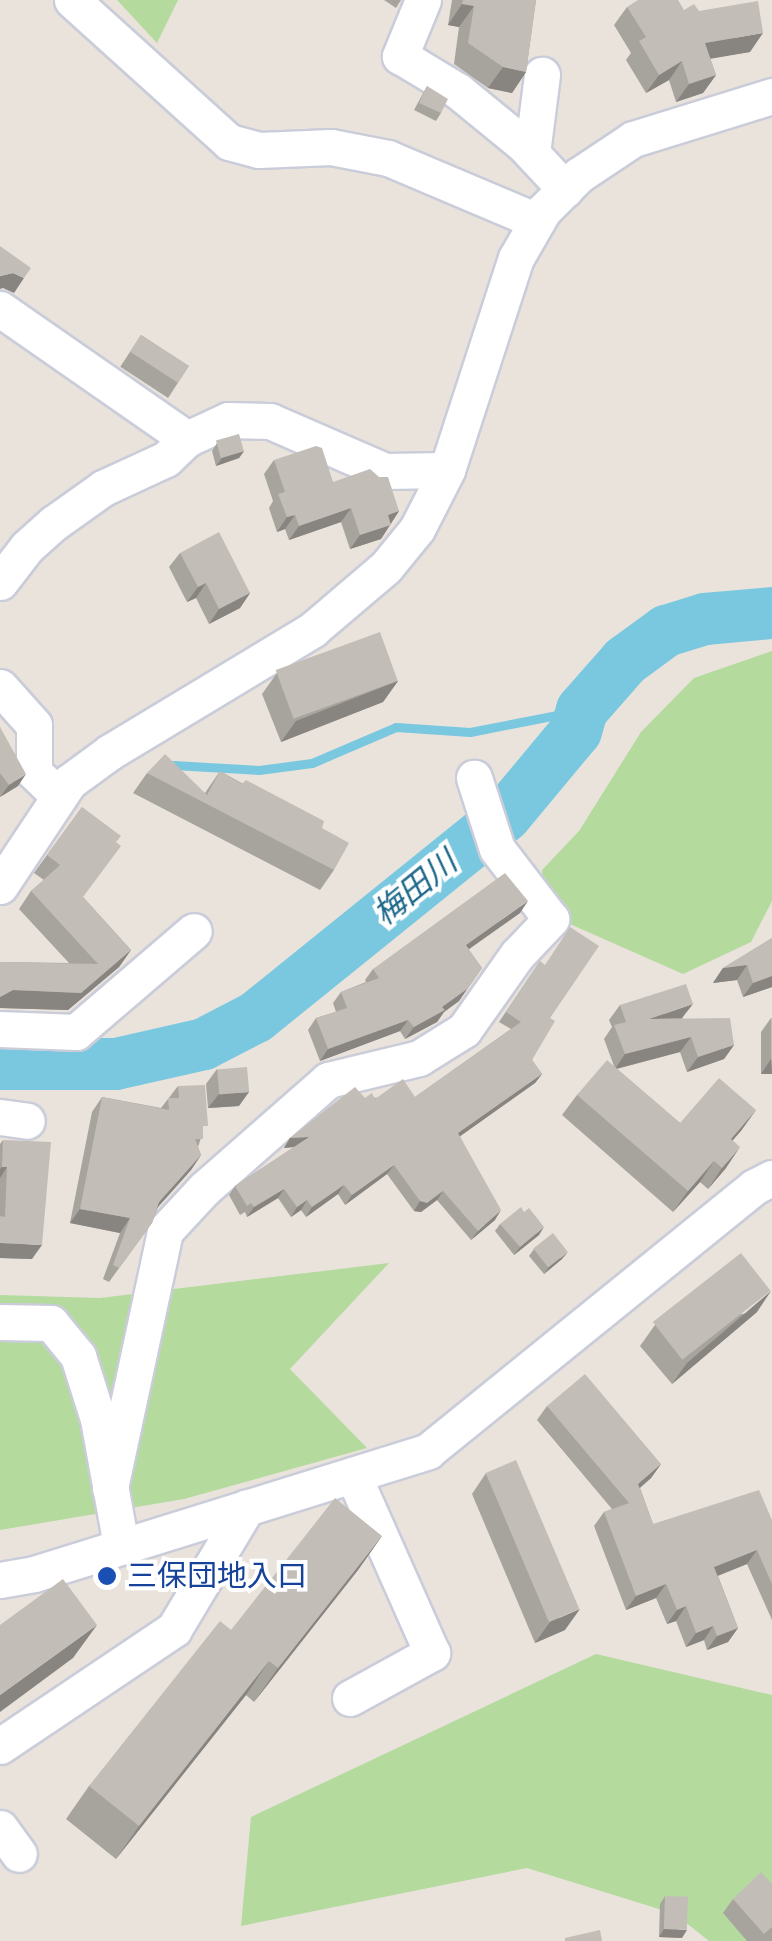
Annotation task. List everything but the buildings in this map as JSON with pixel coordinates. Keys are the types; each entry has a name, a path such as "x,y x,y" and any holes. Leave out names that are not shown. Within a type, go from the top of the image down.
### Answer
{"street":[{"path":"72,0 229,142 259,150 332,147 388,158 537,221"},
{"path":"424,0 400,56 458,90 532,153 565,190"},
{"path":"532,153 542,75"},
{"path":"0,886 69,782 110,752 312,630 386,567 417,529 447,470 516,258 537,221 565,190 632,139 772,96"},
{"path":"0,308 187,439"},
{"path":"0,582 54,522 103,488 166,459 187,439 228,420 258,420 386,470 447,470"},
{"path":"0,687 34,724 34,772 59,796"},
{"path":"110,1488 165,1231 204,1189 328,1080 379,1072 419,1058 464,1030 517,955 551,919 496,848 476,783"},
{"path":"0,1029 76,1032 194,930"},
{"path":"0,1580 428,1451 754,1187 772,1178"},
{"path":"0,1322 51,1323 78,1356 98,1419 121,1546"},
{"path":"350,1698 432,1653 354,1475"},
{"path":"0,1746 174,1630 247,1507"}],"green space":[{"path":"117,0 178,0 157,43"},
{"path":"772,651 772,901 751,942 683,974 545,913 542,870 579,831 641,732 694,678"},
{"path":"389,1263 290,1369 367,1448 184,1499 0,1530 0,1295 100,1298"},
{"path":"596,1654 772,1695 772,1941 709,1941 675,1914 527,1868 241,1926 251,1817"}],"waterway":[{"name":"梅田川","path":"0,1064 116,1064 204,1044 256,1017 506,815 576,731 582,710 625,661 666,631 705,619 772,613"},
{"path":"173,765 259,770 312,763 396,727 470,732 582,710"}],"place":[{"name":"三保団地入口","path":"107,1576"}]}
